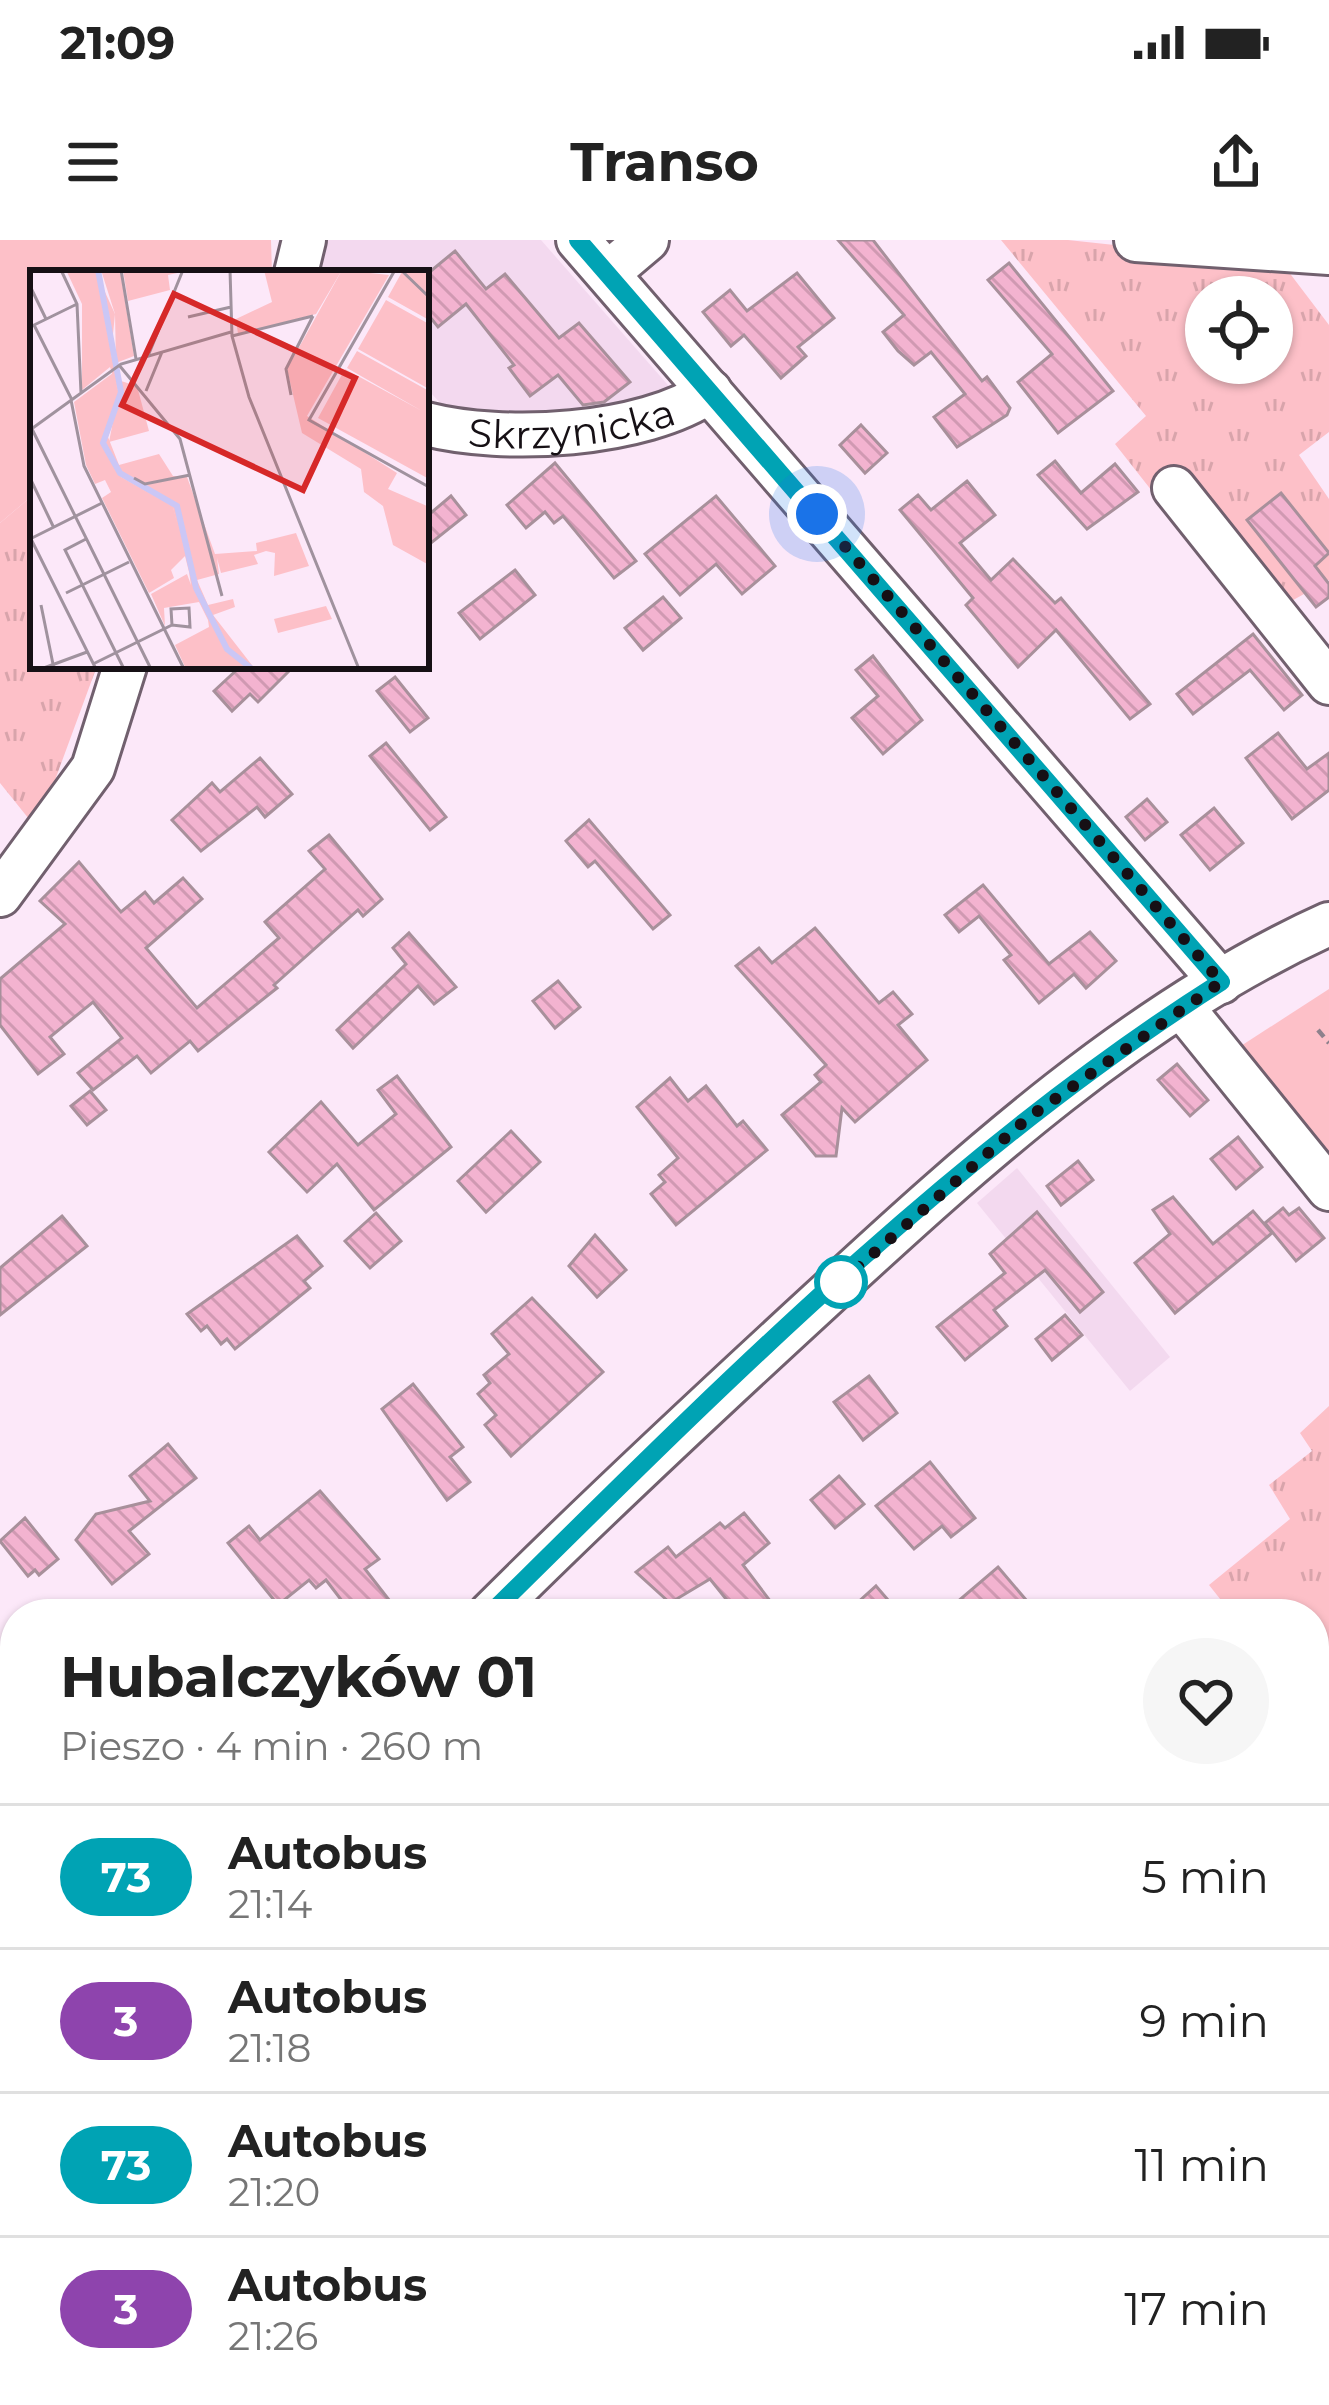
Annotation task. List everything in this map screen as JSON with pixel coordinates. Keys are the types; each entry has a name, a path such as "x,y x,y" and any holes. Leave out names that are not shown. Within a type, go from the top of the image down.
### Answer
{"street":[{"path":"297,270 304,240"},
{"path":"578,240 1221,982"},
{"path":"608,273 647,240"},
{"path":"1136,240 1329,253"},
{"name":"Skrzynicka","path":"429,424 532,433 600,428 649,418 710,391"},
{"path":"1174,488 1329,682"},
{"path":"0,895 93,768 124,669"},
{"path":"505,1599 659,1449 962,1174 1054,1098 1221,982 1329,924"},
{"path":"1182,1007 1329,1189"}],"path":[{"path":"1318,1030 1329,1043"}],"shaded area":[{"path":"318,240 541,240 674,392 600,420 451,414 429,391 429,270 315,270"},
{"path":"1017,1168 1170,1357 1130,1391 977,1203"}],"green space":[{"path":"0,240 271,240 272,270 30,270 30,498 0,523"},
{"path":"1001,240 1068,240 1282,263 1292,276 1185,276 1185,384 1293,384 1293,278 1329,325 1329,432 1299,455 1329,499 1329,580 1279,608 1295,673 1115,444 1146,416"},
{"path":"30,498 30,669 96,669 37,829 0,783 0,523"},
{"path":"1329,989 1329,1174 1230,1053"},
{"path":"1329,1406 1329,1599 1220,1599 1209,1585 1290,1519 1269,1485 1312,1451 1300,1433"}],"building":[{"path":"838,240 873,240 982,381 987,377 1010,408 1007,415 957,447 934,417 965,394 931,352 914,365 898,351 883,332 904,315"},
{"path":"455,251 486,289 505,274 559,338 579,323 630,382 604,402 583,405 558,375 530,396 509,368 514,365 466,304 438,327 429,316 429,273"},
{"path":"1009,263 1113,391 1058,433 1018,382 1052,354 988,280"},
{"path":"797,273 834,318 798,347 806,356 781,378 744,335 731,346 703,312 730,290 747,311"},
{"path":"861,425 887,453 865,473 840,445"},
{"path":"1055,461 1081,493 1115,464 1138,492 1087,529 1038,475"},
{"path":"555,463 636,561 614,578 563,516 554,523 545,512 526,528 507,505"},
{"path":"967,481 995,515 960,543 991,580 1013,559 1055,603 1061,598 1150,704 1130,719 1056,630 1018,667 966,605 973,598 900,510 918,495 931,510"},
{"path":"1281,493 1329,553 1315,566 1329,584 1329,597 1316,607 1247,520"},
{"path":"451,496 466,515 429,545 429,514"},
{"path":"716,496 775,566 742,594 716,564 680,595 645,554"},
{"path":"515,570 535,595 480,639 459,613"},
{"path":"663,597 681,618 643,650 625,628"},
{"path":"1253,634 1302,695 1284,710 1250,670 1193,714 1177,694"},
{"path":"873,656 922,720 883,754 852,718 878,696 856,670"},
{"path":"238,669 291,669 258,702 250,694 232,711 214,691"},
{"path":"395,677 428,718 410,732 377,691"},
{"path":"1278,733 1307,769 1329,753 1329,790 1292,819 1246,758"},
{"path":"386,743 446,817 430,830 370,756"},
{"path":"260,758 292,794 265,817 257,807 201,851 172,820 212,783 220,792"},
{"path":"1147,799 1167,822 1145,840 1126,817"},
{"path":"1214,808 1243,843 1210,870 1181,835"},
{"path":"589,820 670,915 653,929 595,861 588,867 566,841"},
{"path":"329,835 382,899 363,916 358,910 274,985 277,988 198,1051 190,1041 151,1073 137,1056 93,1090 78,1073 122,1038 93,1002 50,1037 64,1054 38,1074 0,1025 0,979 65,924 40,901 79,862 121,912 145,892 154,903 183,878 202,899 146,948 197,1008 279,938 265,922 325,869 309,851"},
{"path":"983,885 1049,964 1090,932 1116,961 1086,988 1074,974 1039,1003 1004,960 1011,955 979,916 959,932 945,915"},
{"path":"815,928 879,1003 893,992 912,1014 898,1025 927,1060 855,1122 842,1108 836,1156 816,1156 782,1115 821,1082 815,1075 826,1065 736,966 759,948 772,963"},
{"path":"409,933 456,987 434,1004 418,986 353,1048 337,1030 406,964 393,948"},
{"path":"558,981 580,1007 555,1028 533,1001"},
{"path":"1177,1064 1208,1100 1190,1116 1158,1080"},
{"path":"397,1076 451,1147 374,1210 337,1164 307,1192 269,1152 321,1102 358,1145 396,1114 378,1090"},
{"path":"670,1078 688,1101 706,1086 737,1126 743,1121 767,1150 676,1225 651,1194 665,1182 659,1175 678,1158 637,1107"},
{"path":"90,1091 106,1110 87,1125 71,1106"},
{"path":"511,1131 540,1162 486,1212 458,1181"},
{"path":"1238,1137 1262,1167 1236,1189 1211,1159"},
{"path":"1078,1161 1093,1180 1061,1205 1047,1186"},
{"path":"1173,1197 1213,1244 1253,1211 1272,1233 1175,1313 1135,1263 1170,1234 1153,1210"},
{"path":"1283,1208 1289,1215 1299,1208 1324,1238 1296,1261 1265,1223"},
{"path":"1037,1212 1103,1292 1080,1312 1045,1270 994,1310 1007,1326 965,1360 937,1327 1005,1273 990,1254"},
{"path":"376,1213 401,1241 370,1268 345,1241"},
{"path":"62,1216 87,1246 0,1315 0,1268"},
{"path":"595,1235 626,1270 597,1297 569,1266"},
{"path":"297,1236 322,1266 304,1281 310,1288 235,1349 227,1339 221,1344 207,1326 201,1331 187,1314"},
{"path":"532,1298 603,1372 511,1456 485,1425 496,1415 478,1394 490,1383 484,1375 509,1354 492,1334"},
{"path":"1065,1315 1082,1335 1052,1360 1036,1339"},
{"path":"869,1376 897,1413 863,1440 834,1402"},
{"path":"413,1384 463,1447 450,1457 470,1482 447,1500 382,1409"},
{"path":"168,1444 196,1478 129,1531 149,1554 112,1584 76,1540 96,1514 150,1501 130,1476"},
{"path":"930,1462 975,1518 951,1537 942,1526 914,1549 876,1506"},
{"path":"839,1476 864,1504 835,1528 811,1500"},
{"path":"320,1491 379,1559 365,1569 388,1599 341,1599 326,1580 316,1588 309,1580 285,1599 273,1599 228,1543 249,1526 260,1540"},
{"path":"744,1513 769,1543 743,1565 769,1599 726,1599 710,1579 677,1599 666,1599 636,1572 668,1547 676,1557 720,1523 725,1528"},
{"path":"25,1518 58,1559 39,1575 35,1570 28,1576 0,1541"},
{"path":"998,1567 1025,1599 961,1599"},
{"path":"876,1586 887,1599 862,1599"}],"bus line":[{"name":"73","path":"505,1599 659,1449 962,1174 1077,1081 1221,982 1183,932 578,240"}],"route":[{"path":"817,514 1183,932 1221,982 1028,1118 841,1282"}]}
